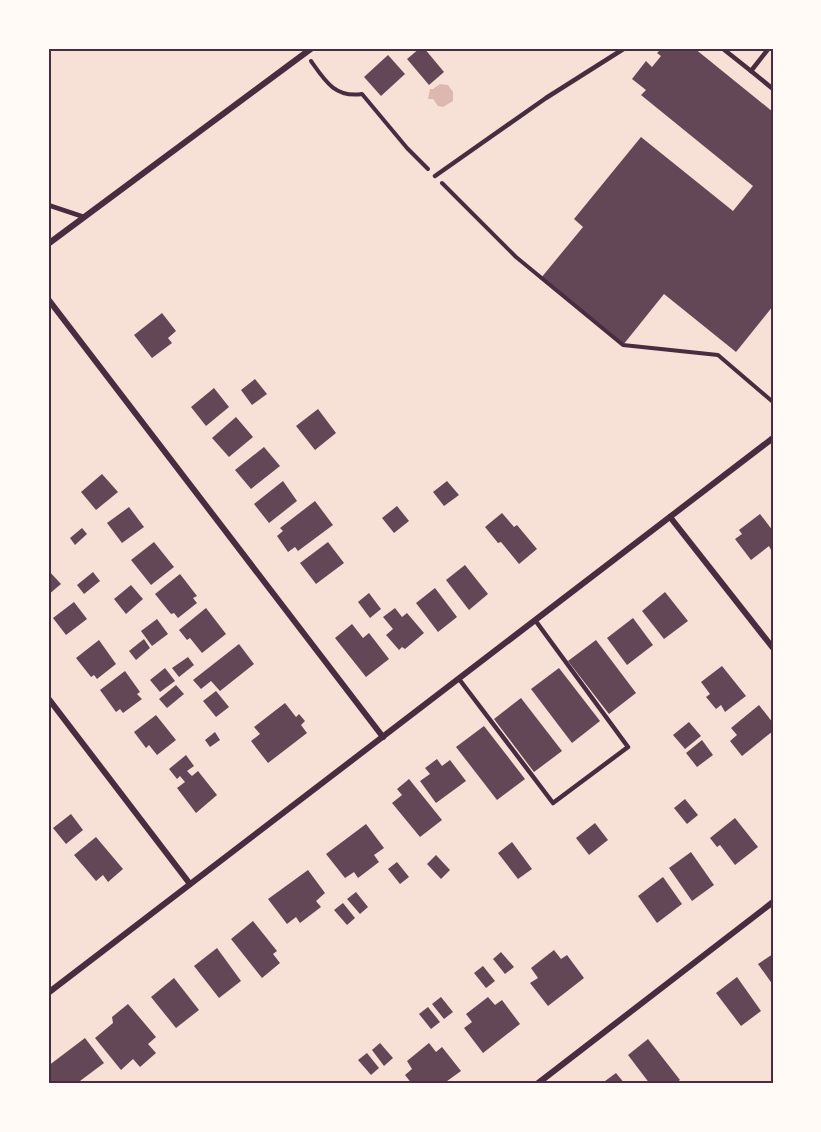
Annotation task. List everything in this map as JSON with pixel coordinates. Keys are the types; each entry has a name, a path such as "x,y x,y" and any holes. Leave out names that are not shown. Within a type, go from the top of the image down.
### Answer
{"street":[{"path":"48,244 312,48"},
{"path":"48,299 383,736"},
{"path":"48,993 773,438"},
{"path":"670,517 773,648"},
{"path":"48,698 190,884"},
{"path":"537,1084 773,902"}],"lane":[{"path":"435,176 546,98 625,48"},
{"path":"722,48 773,88"},
{"path":"751,71 769,48"},
{"path":"48,205 84,217"},
{"path":"459,679 554,803 628,747 535,620"}],"path":[{"path":"306,53 330,87 349,96 362,94 407,148 516,258 623,345 718,355 773,402"}],"shaded area":[{"path":"440,84 448,85 453,92 453,101 443,107 438,106 433,99 428,99 430,89"}],"building":[{"path":"420,48 424,48 444,72 429,85 407,59"},
{"path":"662,48 694,48 773,112 773,306 736,352 664,294 623,345 541,278 583,227 574,219 641,137 733,211 753,186 641,95 646,90 632,79 646,61 652,67 661,56 657,53"},
{"path":"388,55 405,74 381,96 364,77"},
{"path":"162,313 176,331 168,338 172,343 152,358 134,335"},
{"path":"255,379 267,394 252,405 241,390"},
{"path":"214,388 229,407 206,426 191,407"},
{"path":"318,409 336,433 315,450 296,426"},
{"path":"236,417 253,437 229,457 212,438"},
{"path":"264,447 280,466 251,489 235,470"},
{"path":"102,474 118,492 96,510 81,492"},
{"path":"283,481 297,501 269,523 254,504"},
{"path":"447,481 459,495 444,506 433,492"},
{"path":"315,501 333,525 298,551 295,547 288,552 277,536 283,531 280,528"},
{"path":"397,506 409,521 394,533 382,518"},
{"path":"129,507 144,527 122,543 107,523"},
{"path":"502,513 514,527 517,525 537,549 519,564 485,527"},
{"path":"760,514 773,531 773,549 771,550 769,546 751,560 735,539 742,534 739,530"},
{"path":"82,528 87,534 75,545 70,538"},
{"path":"154,542 174,567 151,585 131,560"},
{"path":"328,542 344,563 316,584 300,563"},
{"path":"465,565 488,594 469,610 446,580"},
{"path":"48,570 61,584 48,595"},
{"path":"93,572 100,581 84,594 77,585"},
{"path":"180,574 197,596 193,598 197,603 178,618 174,613 171,614 155,594"},
{"path":"131,585 143,599 126,614 114,599"},
{"path":"435,588 457,617 438,632 416,603"},
{"path":"665,592 688,621 664,639 642,611"},
{"path":"369,593 381,609 370,618 358,602"},
{"path":"74,602 87,619 66,635 53,618"},
{"path":"206,608 226,634 202,653 190,638 187,640 179,630"},
{"path":"395,608 402,617 407,613 424,633 405,649 402,647 399,650 386,635 393,629 383,617"},
{"path":"633,618 653,645 627,665 607,638"},
{"path":"157,619 168,634 152,646 141,631"},
{"path":"352,624 363,638 369,633 389,659 366,677 335,638"},
{"path":"144,639 150,648 136,660 129,651"},
{"path":"99,640 116,664 97,679 94,675 91,677 76,658"},
{"path":"596,640 636,693 609,714 568,661"},
{"path":"239,644 254,664 220,691 211,681 201,689 193,680"},
{"path":"188,657 194,665 179,677 172,668"},
{"path":"722,666 746,696 725,712 721,705 716,709 706,697 710,694 701,682"},
{"path":"165,668 175,681 160,692 150,680"},
{"path":"559,668 600,721 572,743 531,689"},
{"path":"125,671 140,692 137,694 142,699 123,713 120,709 116,712 100,690"},
{"path":"176,685 184,694 167,708 159,699"},
{"path":"216,691 229,707 216,717 203,701"},
{"path":"521,698 562,751 534,772 494,719"},
{"path":"285,703 296,717 299,714 305,721 301,725 307,733 268,763 251,741 260,734 254,727"},
{"path":"759,705 773,723 773,731 742,756 730,741 737,735 731,728"},
{"path":"156,715 176,740 157,755 149,745 146,748 134,732"},
{"path":"689,722 701,736 685,749 673,735"},
{"path":"484,726 525,779 497,800 456,747"},
{"path":"215,732 220,740 210,747 205,740"},
{"path":"702,740 713,755 697,767 686,753"},
{"path":"186,755 194,766 187,771 192,776 198,771 217,795 196,813 177,788 185,782 180,776 177,779 169,769"},
{"path":"437,759 442,766 450,760 466,781 436,803 420,781 430,774 425,768"},
{"path":"409,779 442,820 420,837 392,803 402,795 397,789"},
{"path":"685,799 698,815 687,824 674,808"},
{"path":"71,814 83,830 66,844 53,828"},
{"path":"735,818 758,847 735,865 720,845 717,847 710,838"},
{"path":"595,823 608,840 589,855 576,838"},
{"path":"366,824 384,848 374,855 379,862 358,878 354,872 345,878 326,854"},
{"path":"96,837 123,869 108,882 103,875 96,881 74,855"},
{"path":"512,842 532,869 518,879 498,853"},
{"path":"691,852 714,885 692,901 669,868"},
{"path":"436,855 450,870 441,879 427,864"},
{"path":"397,862 409,877 400,884 388,869"},
{"path":"308,870 325,893 316,901 321,907 300,923 296,917 287,924 268,899"},
{"path":"663,877 682,904 657,923 638,896"},
{"path":"356,892 368,907 360,914 347,899"},
{"path":"343,903 355,918 347,925 334,910"},
{"path":"253,921 277,951 273,954 280,963 262,978 231,939"},
{"path":"217,948 241,981 219,998 194,966"},
{"path":"554,950 561,959 567,955 584,978 548,1006 530,983 538,978 531,968"},
{"path":"501,952 514,967 505,974 493,959"},
{"path":"773,954 773,985 758,964"},
{"path":"483,966 495,981 486,988 474,973"},
{"path":"737,977 761,1011 741,1026 716,993"},
{"path":"174,978 199,1010 176,1028 151,997"},
{"path":"441,997 453,1012 444,1019 432,1004"},
{"path":"488,997 495,1005 502,1000 520,1024 483,1053 464,1028 472,1022 466,1014"},
{"path":"128,1004 156,1037 148,1044 156,1053 140,1067 133,1059 121,1070 95,1038 113,1023 112,1017"},
{"path":"428,1007 440,1022 431,1029 419,1014"},
{"path":"85,1038 104,1063 76,1084 48,1084 48,1066"},
{"path":"648,1039 680,1080 675,1084 650,1084 628,1055"},
{"path":"380,1043 393,1058 384,1066 372,1050"},
{"path":"429,1043 436,1052 442,1047 461,1071 443,1084 412,1084 405,1075 412,1069 407,1061"},
{"path":"367,1053 379,1068 371,1075 358,1060"},
{"path":"616,1073 625,1084 601,1084"}]}
